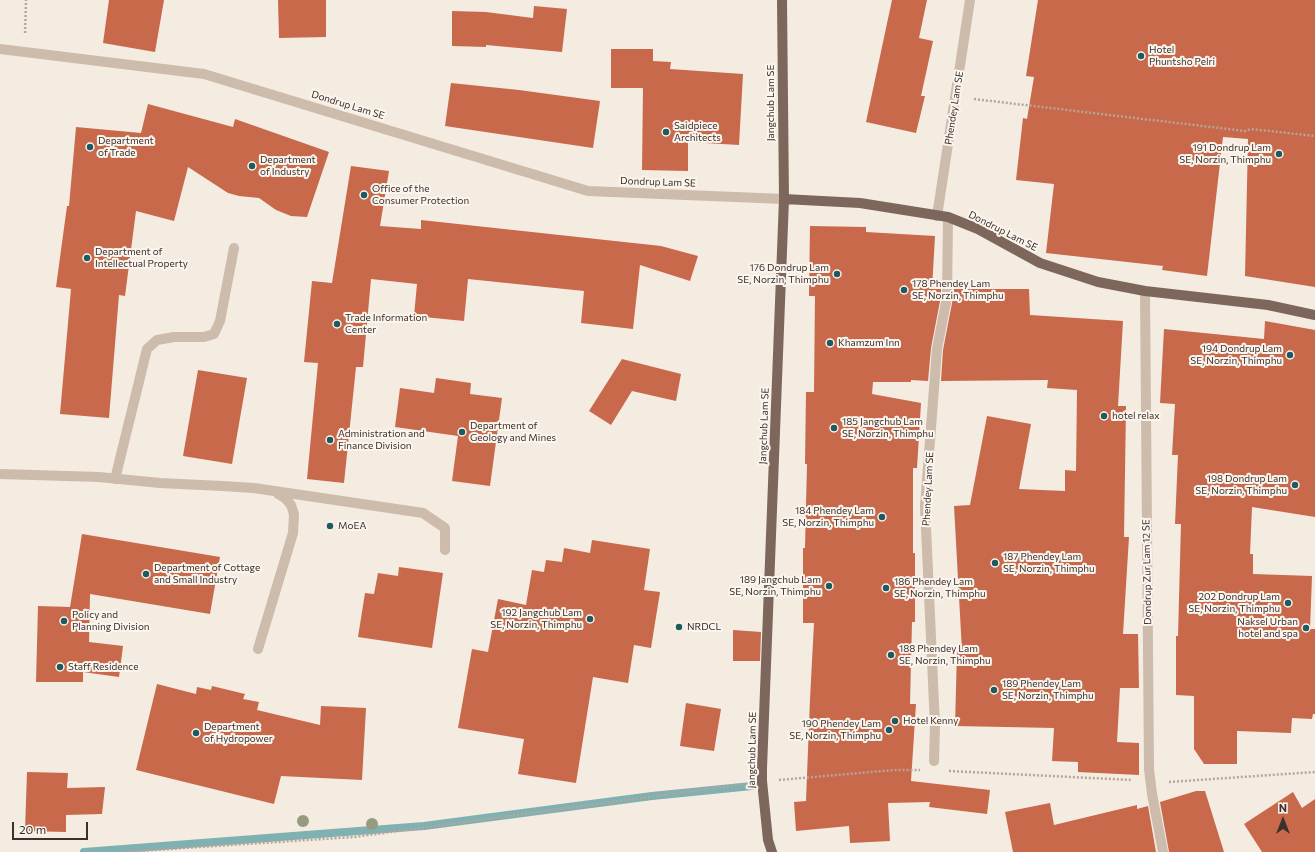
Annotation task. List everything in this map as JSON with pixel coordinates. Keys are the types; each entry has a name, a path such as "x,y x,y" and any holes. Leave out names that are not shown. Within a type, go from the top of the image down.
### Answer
{"main road":[{"name":"Jangchub Lam SE","path":"772,852 768,840 762,781 784,199 782,0"},
{"name":"Dondrup Lam SE","path":"784,199 860,203 948,217 978,229 1040,263 1098,282 1145,291 1268,305 1315,315"}],"street":[{"name":"Phendey Lam SE","path":"937,216 970,0"},
{"name":"Dondrup Lam SE","path":"0,49 204,74 588,191 784,199"},
{"name":"Phendey Lam SE","path":"934,761 935,726 925,506 937,349 947,297 948,217"},
{"path":"115,479 147,349 157,340 174,337 204,337 214,334 220,321 234,248"},
{"name":"Dondrup Zur Lam 12 SE","path":"1145,291 1150,781 1163,852"},
{"path":"0,474 40,474 254,488 272,492 422,513 445,528 445,550"},
{"path":"258,649 292,533 294,514 291,505 285,498 272,492"}],"path":[{"path":"26,0 24,26 26,51"},
{"path":"955,97 1245,131 1251,129 1315,136"},
{"path":"123,852 354,837 762,781 894,770 923,770"},
{"path":"946,771 1165,782 1315,772"}],"building":[{"path":"109,0 164,0 155,52 103,43"},
{"path":"278,0 326,0 326,37 279,38"},
{"path":"892,0 927,0 919,38 933,41 921,96 925,96 916,133 866,122"},
{"path":"1038,0 1315,0 1315,287 1245,276 1248,139 1223,137 1207,276 1162,270 1163,266 1046,253 1054,184 1016,180 1023,118 1027,119 1034,77 1026,76"},
{"path":"534,6 567,9 562,52 486,45 486,47 452,46 452,11 486,12 533,18"},
{"path":"611,49 653,49 653,61 671,62 670,69 743,74 739,145 688,142 688,171 642,170 643,88 611,88"},
{"path":"451,83 519,90 600,101 593,148 445,126"},
{"path":"148,104 233,127 235,119 329,152 307,217 291,216 276,210 259,198 239,196 228,193 188,167 174,221 136,211 125,296 119,295 109,418 60,414 71,289 56,287 67,206 69,206 76,127 141,133"},
{"path":"351,166 389,171 380,226 421,229 421,220 661,246 698,256 690,281 640,265 633,329 581,323 584,291 468,279 464,321 414,316 417,284 371,279 363,367 356,367 344,483 307,479 318,363 304,362 312,281 332,283"},
{"path":"810,226 866,227 866,232 935,236 932,289 941,289 941,296 931,348 928,381 911,380 911,382 873,382 872,394 921,403 917,468 913,468 915,622 912,622 910,704 916,704 911,781 990,790 987,814 929,807 930,802 888,803 890,841 850,843 849,826 796,831 794,802 806,801 814,623 803,623 803,548 805,548 807,464 805,464 806,392 814,392 815,296 809,296"},
{"path":"954,289 1029,289 1030,315 1123,321 1118,406 1126,406 1124,537 1129,537 1123,634 1138,634 1139,688 1120,688 1117,742 1139,743 1139,775 1078,772 1078,762 1052,761 1054,728 955,726 957,651 962,651 954,506 970,505 987,416 1031,424 1019,489 1065,491 1065,470 1076,471 1077,390 1047,388 1048,380 941,381 943,350"},
{"path":"1265,321 1315,330 1315,517 1252,507 1250,554 1253,554 1253,574 1312,576 1310,629 1315,629 1315,714 1313,714 1312,719 1292,718 1291,733 1237,731 1237,764 1204,764 1194,749 1194,696 1176,695 1176,636 1178,636 1181,524 1175,524 1178,455 1172,455 1175,404 1160,403 1164,329 1264,339"},
{"path":"622,359 681,374 676,401 632,391 611,425 589,411"},
{"path":"198,370 247,378 232,464 183,456"},
{"name":"Department of Geology and Mines","path":"436,378 471,383 470,394 502,398 490,486 452,481 458,436 395,427 400,388 434,393"},
{"name":"Department of Cottage and Small Industry","path":"82,534 220,557 210,614 90,594 89,642 123,646 119,677 83,672 83,682 36,682 38,606 70,607"},
{"path":"592,540 650,549 644,590 660,592 651,648 634,645 628,683 593,677 576,783 518,774 524,739 458,728 472,649 488,652 498,599 526,605 532,570 544,572 546,560 562,562 564,548 590,553"},
{"path":"399,567 443,573 432,648 358,637 365,593 374,594 378,573 398,576"},
{"path":"733,630 761,632 760,661 733,661"},
{"path":"157,684 196,694 197,687 211,690 212,686 245,694 243,699 259,702 257,710 320,725 321,706 366,708 362,780 281,776 274,804 136,770"},
{"path":"686,703 721,709 714,751 680,746"},
{"path":"27,772 68,773 67,788 105,787 102,814 66,815 66,832 25,831"},
{"path":"1196,791 1205,791 1224,852 1169,852 1160,802"},
{"path":"1293,792 1302,808 1315,799 1315,852 1262,852 1244,824"},
{"path":"1050,803 1054,825 1137,805 1137,809 1148,806 1156,852 1013,852 1005,812"}],"waterway":[{"path":"84,852 424,826 652,796 762,785"}],"place":[{"name":"Hotel Phuntsho Pelri","path":"1141,56"},
{"name":"Saidpiece Architects","path":"666,132"},
{"name":"Department of Trade","path":"90,147"},
{"name":"191 Dondrup Lam SE, Norzin, Thimphu","path":"1279,154"},
{"name":"Department of Industry","path":"252,166"},
{"name":"Office of the Consumer Protection","path":"364,195"},
{"name":"Department of Intellectual Property","path":"87,258"},
{"name":"176 Dondrup Lam SE, Norzin, Thimphu","path":"837,274"},
{"name":"178 Phendey Lam SE, Norzin, Thimphu","path":"904,290"},
{"name":"Trade Information Center","path":"337,324"},
{"name":"Khamzum Inn","path":"830,343"},
{"name":"194 Dondrup Lam SE, Norzin, Thimphu","path":"1290,355"},
{"name":"hotel relax","path":"1104,416"},
{"name":"185 Jangchub Lam SE, Norzin, Thimphu","path":"834,428"},
{"name":"Department of Geology and Mines","path":"462,432"},
{"name":"Administration and Finance Division","path":"330,440"},
{"name":"198 Dondrup Lam SE, Norzin, Thimphu","path":"1295,485"},
{"name":"184 Phendey Lam SE, Norzin, Thimphu","path":"882,517"},
{"name":"MoEA","path":"330,526"},
{"name":"187 Phendey Lam SE, Norzin, Thimphu","path":"995,563"},
{"name":"Department of Cottage and Small Industry","path":"146,574"},
{"name":"189 Jangchub Lam SE, Norzin, Thimphu","path":"829,586"},
{"name":"186 Phendey Lam SE, Norzin, Thimphu","path":"886,588"},
{"name":"202 Dondrup Lam SE, Norzin, Thimphu","path":"1288,603"},
{"name":"192 Jangchub Lam SE, Norzin, Thimphu","path":"590,619"},
{"name":"Policy and Planning Division","path":"64,621"},
{"name":"NRDCL","path":"679,627"},
{"name":"Naksel Urban hotel and spa","path":"1306,628"},
{"name":"188 Phendey Lam SE, Norzin, Thimphu","path":"891,655"},
{"name":"Staff Residence","path":"60,667"},
{"name":"189 Phendey Lam SE, Norzin, Thimphu","path":"994,690"},
{"name":"Hotel Kenny","path":"895,721"},
{"name":"190 Phendey Lam SE, Norzin, Thimphu","path":"889,730"},
{"name":"Department of Hydropower","path":"196,733"}]}
